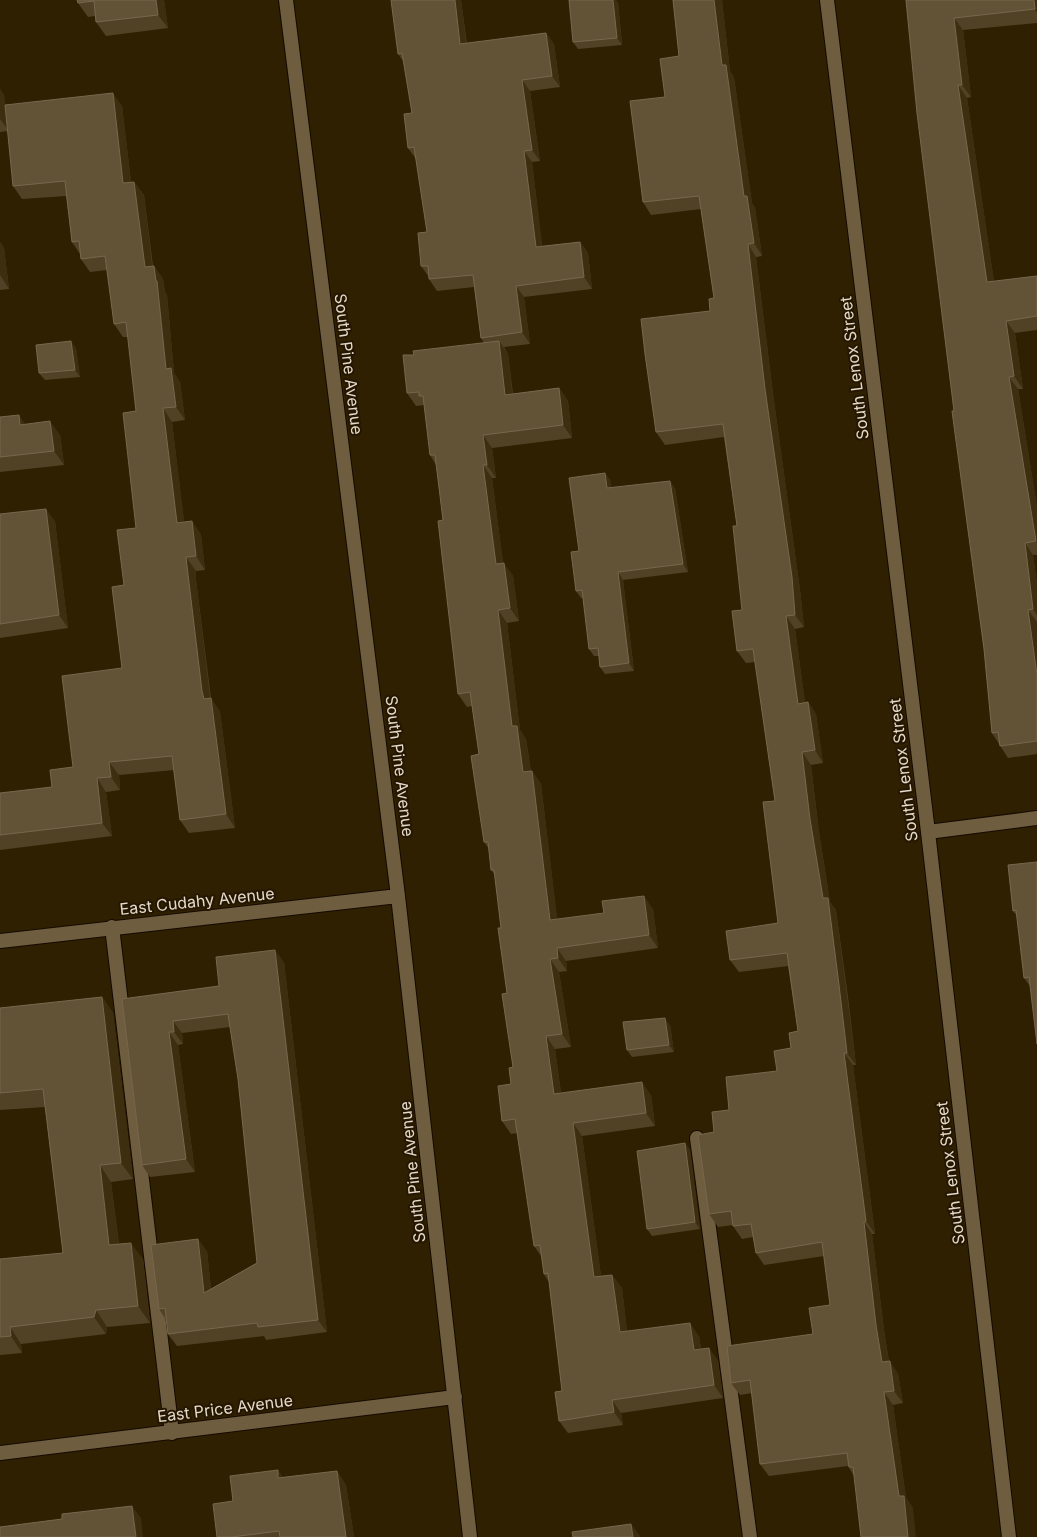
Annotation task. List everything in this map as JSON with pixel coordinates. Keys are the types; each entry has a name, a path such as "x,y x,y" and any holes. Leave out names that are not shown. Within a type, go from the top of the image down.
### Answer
{"street":[{"name":"South Pine Avenue","path":"286,0 398,896 470,1537"},
{"name":"South Lenox Street","path":"827,0 928,832 1009,1537"},
{"path":"928,832 1037,818"},
{"name":"East Cudahy Avenue","path":"0,941 398,896"},
{"path":"112,928 172,1433"},
{"path":"698,1138 750,1537"},
{"name":"East Price Avenue","path":"0,1453 455,1397"}],"building":[{"path":"77,0 156,0 158,15 96,22 94,1 78,3"},
{"path":"391,0 455,0 460,44 546,33 552,76 522,80 532,150 524,151 536,247 580,242 584,277 516,286 522,332 481,338 473,275 429,279 428,266 421,266 418,233 427,232 414,147 408,148 404,114 412,113 402,53 398,54"},
{"path":"569,0 613,0 617,38 573,42"},
{"path":"673,0 714,0 722,65 726,65 744,196 747,196 754,243 748,244 765,389 792,577 795,615 786,616 798,704 808,702 815,750 802,752 810,819 823,898 828,898 847,1053 844,1053 866,1221 864,1222 876,1325 882,1362 890,1361 894,1391 884,1392 899,1496 904,1496 908,1537 861,1537 853,1467 849,1467 847,1453 760,1464 750,1380 731,1383 727,1346 813,1334 809,1308 830,1305 822,1242 756,1253 751,1224 733,1226 731,1211 709,1214 698,1135 714,1132 712,1112 729,1110 726,1077 777,1071 774,1051 791,1048 789,1033 798,1031 787,953 730,960 726,931 778,923 763,802 775,801 753,649 737,651 732,611 742,610 733,526 737,526 723,424 656,432 645,354 641,319 710,311 709,299 714,298 699,196 643,202 630,101 665,97 660,59 679,56"},
{"path":"906,0 1034,0 1035,9 954,18 962,85 958,85 987,282 1037,276 1037,316 1006,321 1014,376 1009,377 1036,541 1025,543 1033,609 1028,610 1037,675 1037,741 1000,746 998,732 992,733 984,649 952,411 954,411 917,113"},
{"path":"113,93 123,183 134,182 145,267 154,266 166,369 171,368 176,407 163,408 177,523 192,521 196,556 186,557 187,566 202,691 204,699 211,698 226,814 180,820 172,756 109,762 111,777 97,778 102,823 0,835 0,793 52,787 50,770 73,767 62,676 122,668 112,587 124,585 117,530 136,528 123,413 136,411 126,322 114,324 105,256 81,259 79,241 72,242 65,181 13,186 5,105"},
{"path":"71,341 75,370 39,373 36,345"},
{"path":"499,341 505,395 559,388 563,425 483,435 487,465 483,465 496,564 504,563 510,608 498,610 512,726 517,726 523,772 532,771 550,920 604,913 602,901 644,896 649,935 557,948 558,958 550,959 562,1034 546,1036 554,1094 642,1082 646,1113 573,1123 594,1277 612,1275 620,1332 690,1323 694,1350 709,1348 714,1385 612,1400 614,1412 559,1421 555,1392 562,1391 548,1273 544,1274 540,1245 534,1246 515,1119 502,1121 498,1086 511,1084 509,1068 513,1067 502,994 507,993 498,928 501,928 494,870 491,870 488,842 484,842 471,756 479,754 470,692 458,694 438,521 443,520 435,455 430,455 423,396 419,396 419,392 407,393 403,355 414,355 413,351"},
{"path":"19,415 20,425 50,421 54,451 0,457 0,417"},
{"path":"605,473 607,488 670,481 683,564 618,572 629,663 600,667 598,648 589,649 582,590 576,591 571,552 579,551 569,478"},
{"path":"46,509 59,615 0,624 0,514"},
{"path":"1037,862 1037,1044 1029,977 1024,978 1016,910 1013,911 1008,865"},
{"path":"275,950 318,1320 258,1327 257,1323 168,1334 165,1308 159,1309 151,1245 198,1239 204,1293 257,1263 238,1079 228,1014 173,1021 174,1032 169,1032 186,1159 142,1165 122,999 219,986 216,957"},
{"path":"102,997 121,1163 100,1165 109,1245 131,1243 138,1306 96,1310 94,1317 10,1327 11,1336 0,1337 0,1259 63,1253 43,1089 0,1093 0,1008"},
{"path":"665,1018 669,1045 627,1050 623,1022"},
{"path":"685,1143 695,1222 647,1229 637,1151"},
{"path":"278,1470 278,1478 337,1471 346,1537 280,1537 279,1531 217,1537 213,1504 233,1501 230,1476"},
{"path":"132,1506 136,1537 0,1537 0,1527 62,1519 62,1514"},
{"path":"631,1524 633,1537 573,1537 572,1532"}]}
